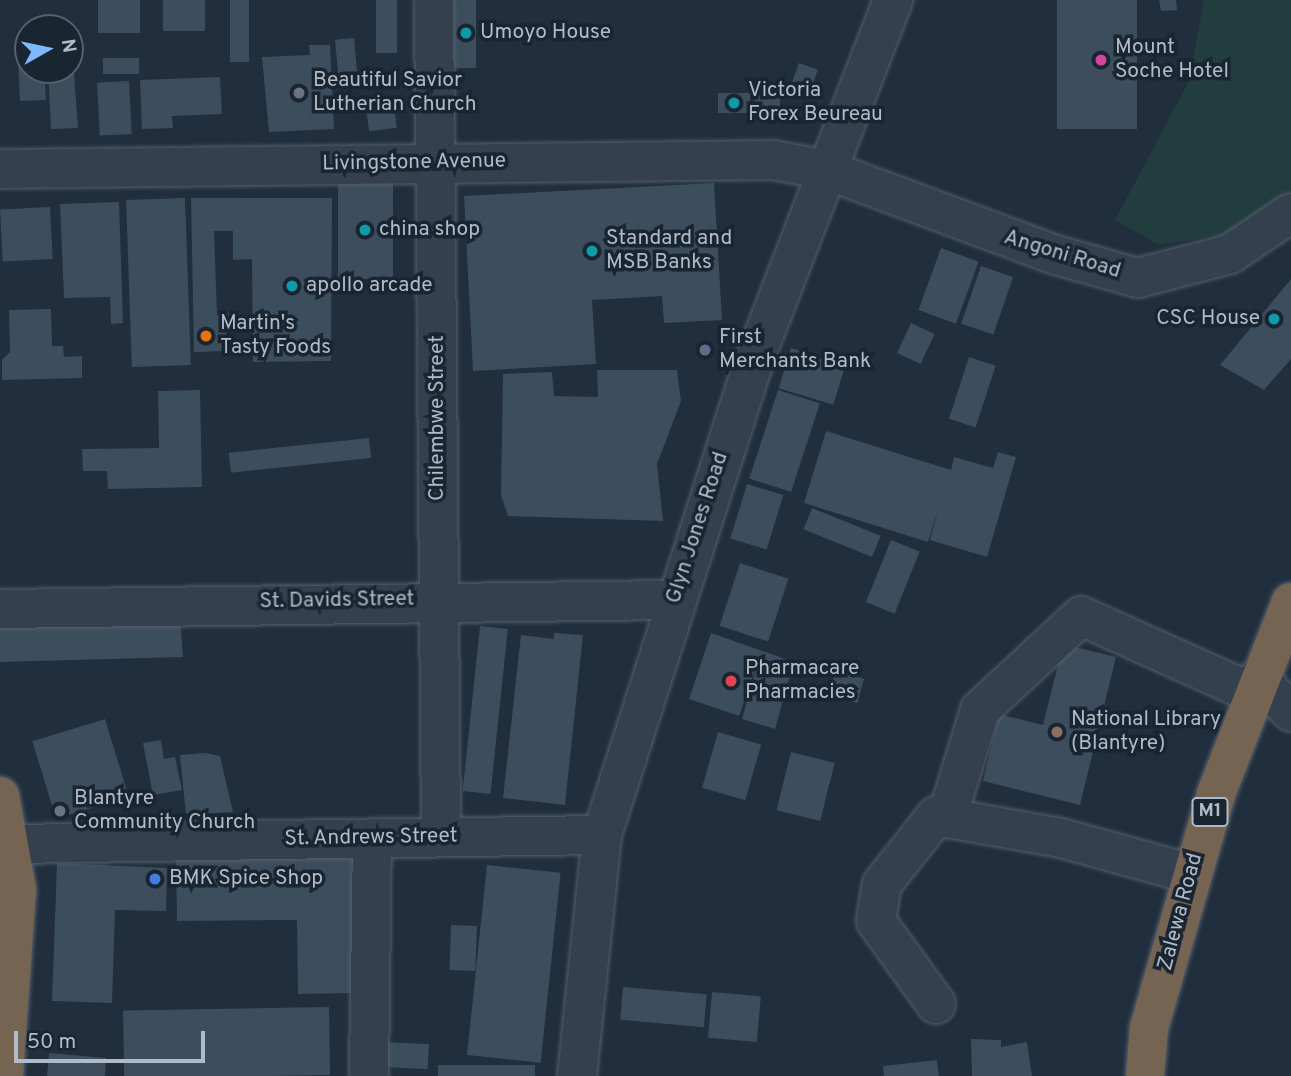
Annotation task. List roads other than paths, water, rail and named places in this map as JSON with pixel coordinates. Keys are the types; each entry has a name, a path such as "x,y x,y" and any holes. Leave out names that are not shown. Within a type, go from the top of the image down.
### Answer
{"highway":[{"name":"Zalewa Road","path":"1145,1076 1149,1028 1192,874 1255,685 1291,602"},
{"path":"0,796 13,844 17,890 4,1076"},
{"name":"Zalewa Road","path":"1125,1076 1149,1028"}],"street":[{"name":"Chilembwe Street","path":"434,0 441,835"},
{"name":"Glyn Jones Road","path":"577,1076 602,835 674,600 827,170 894,0"},
{"name":"Livingstone Avenue","path":"0,169 726,159 827,170"},
{"name":"Angoni Road","path":"827,170 1044,251 1138,278 1230,254 1291,213"},
{"name":"St. Davids Street","path":"0,609 439,599 674,600"},
{"path":"947,818 980,710 1081,616 1255,685 1291,712"},
{"path":"936,1003 876,921 882,884 936,816 1061,838 1192,874"},
{"name":"St. Andrews Street","path":"13,844 441,835 602,835"},
{"path":"369,1076 372,838"}],"place":[{"name":"Umoyo House","path":"466,33"},
{"name":"Mount Soche Hotel","path":"1101,60"},
{"name":"Beautiful Savior Lutherian Church","path":"299,93"},
{"name":"Victoria Forex Beureau","path":"734,103"},
{"name":"china shop","path":"365,230"},
{"name":"Standard and MSB Banks","path":"592,251"},
{"name":"apollo arcade","path":"292,286"},
{"name":"CSC House","path":"1274,319"},
{"name":"Martin's Tasty Foods","path":"206,336"},
{"name":"First Merchants Bank","path":"705,350"},
{"name":"Pharmacare Pharmacies","path":"731,681"},
{"name":"National Library (Blantyre)","path":"1057,732"},
{"name":"Blantyre Community Church","path":"60,811"},
{"name":"BMK Spice Shop","path":"155,879"}]}
